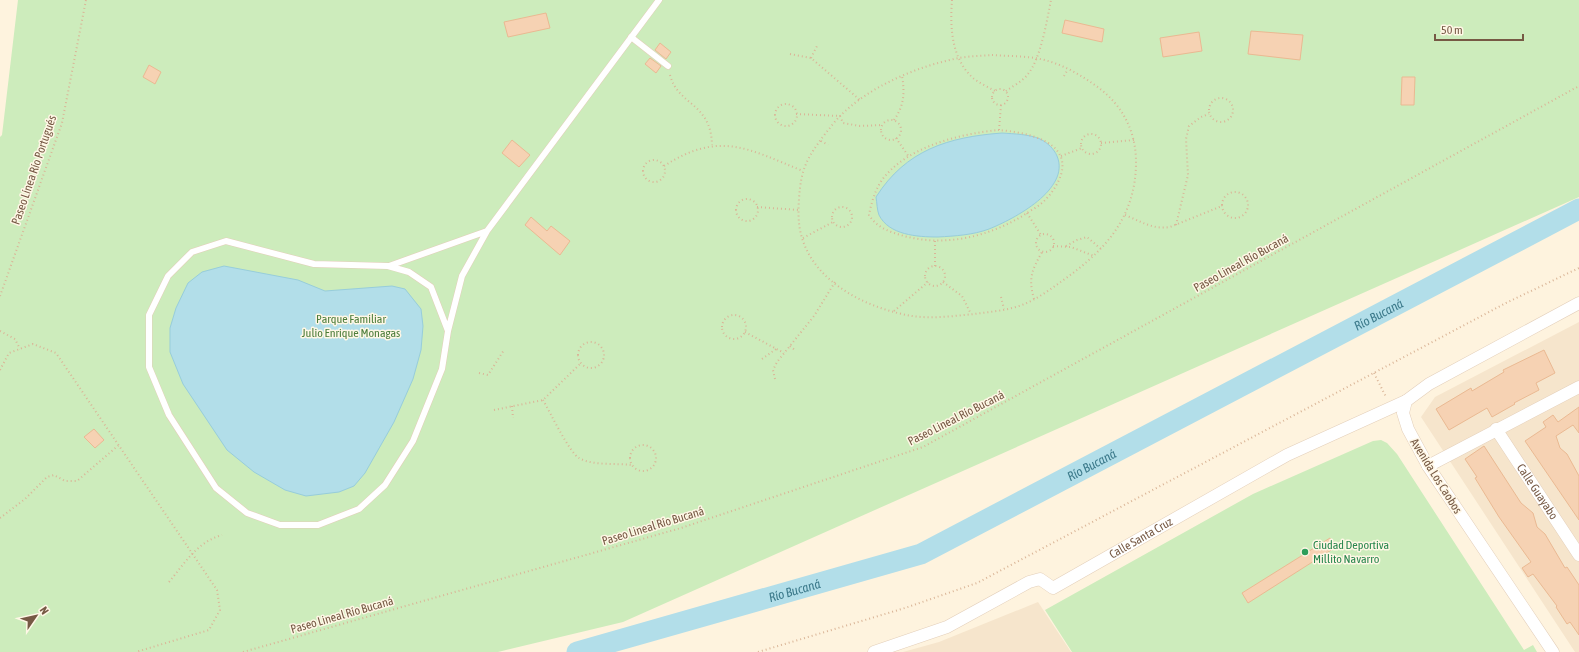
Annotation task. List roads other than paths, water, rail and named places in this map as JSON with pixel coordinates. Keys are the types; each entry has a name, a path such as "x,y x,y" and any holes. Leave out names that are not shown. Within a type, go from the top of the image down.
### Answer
{"street":[{"path":"1406,400 1429,384 1579,303"},
{"path":"1428,466 1496,429 1579,387"},
{"name":"Calle Santa Cruz","path":"874,652 947,627 1029,582 1040,579 1053,588 1287,455 1406,400"},
{"name":"Avenida Los Caobos","path":"1406,400 1403,413 1408,429 1428,466 1553,652"},
{"name":"Calle Guayabo","path":"1496,429 1579,555"}],"lane":[{"path":"448,331 431,288 409,272 388,266 314,264 226,241 192,252 168,276 149,315 148,367 169,415 216,488 247,513 280,525 318,525 359,508 385,485 413,441 442,369 448,331 462,276 487,231 659,0"},
{"path":"631,38 668,66"},
{"path":"388,266 487,231"}],"water":[{"path":"1002,133 1026,135 1040,139 1048,144 1057,156 1059,168 1056,180 1038,201 1025,210 1000,224 977,233 938,237 904,234 889,227 879,215 876,197 888,181 915,157 930,149 964,138"},
{"path":"224,266 298,280 325,291 392,286 405,289 421,309 423,326 421,350 413,379 394,422 365,473 354,486 339,492 306,496 285,490 254,472 227,450 183,384 170,352 170,328 176,308 188,283 202,272"}],"waterway":[{"name":"Río Bucaná","path":"577,652 921,554 1579,209"}],"place":[{"name":"Ciudad Deportiva Millito Navarro","path":"1305,552"}],"park label":[{"name":"Parque Familiar Julio Enrique Monagas","path":"351,326"}]}
